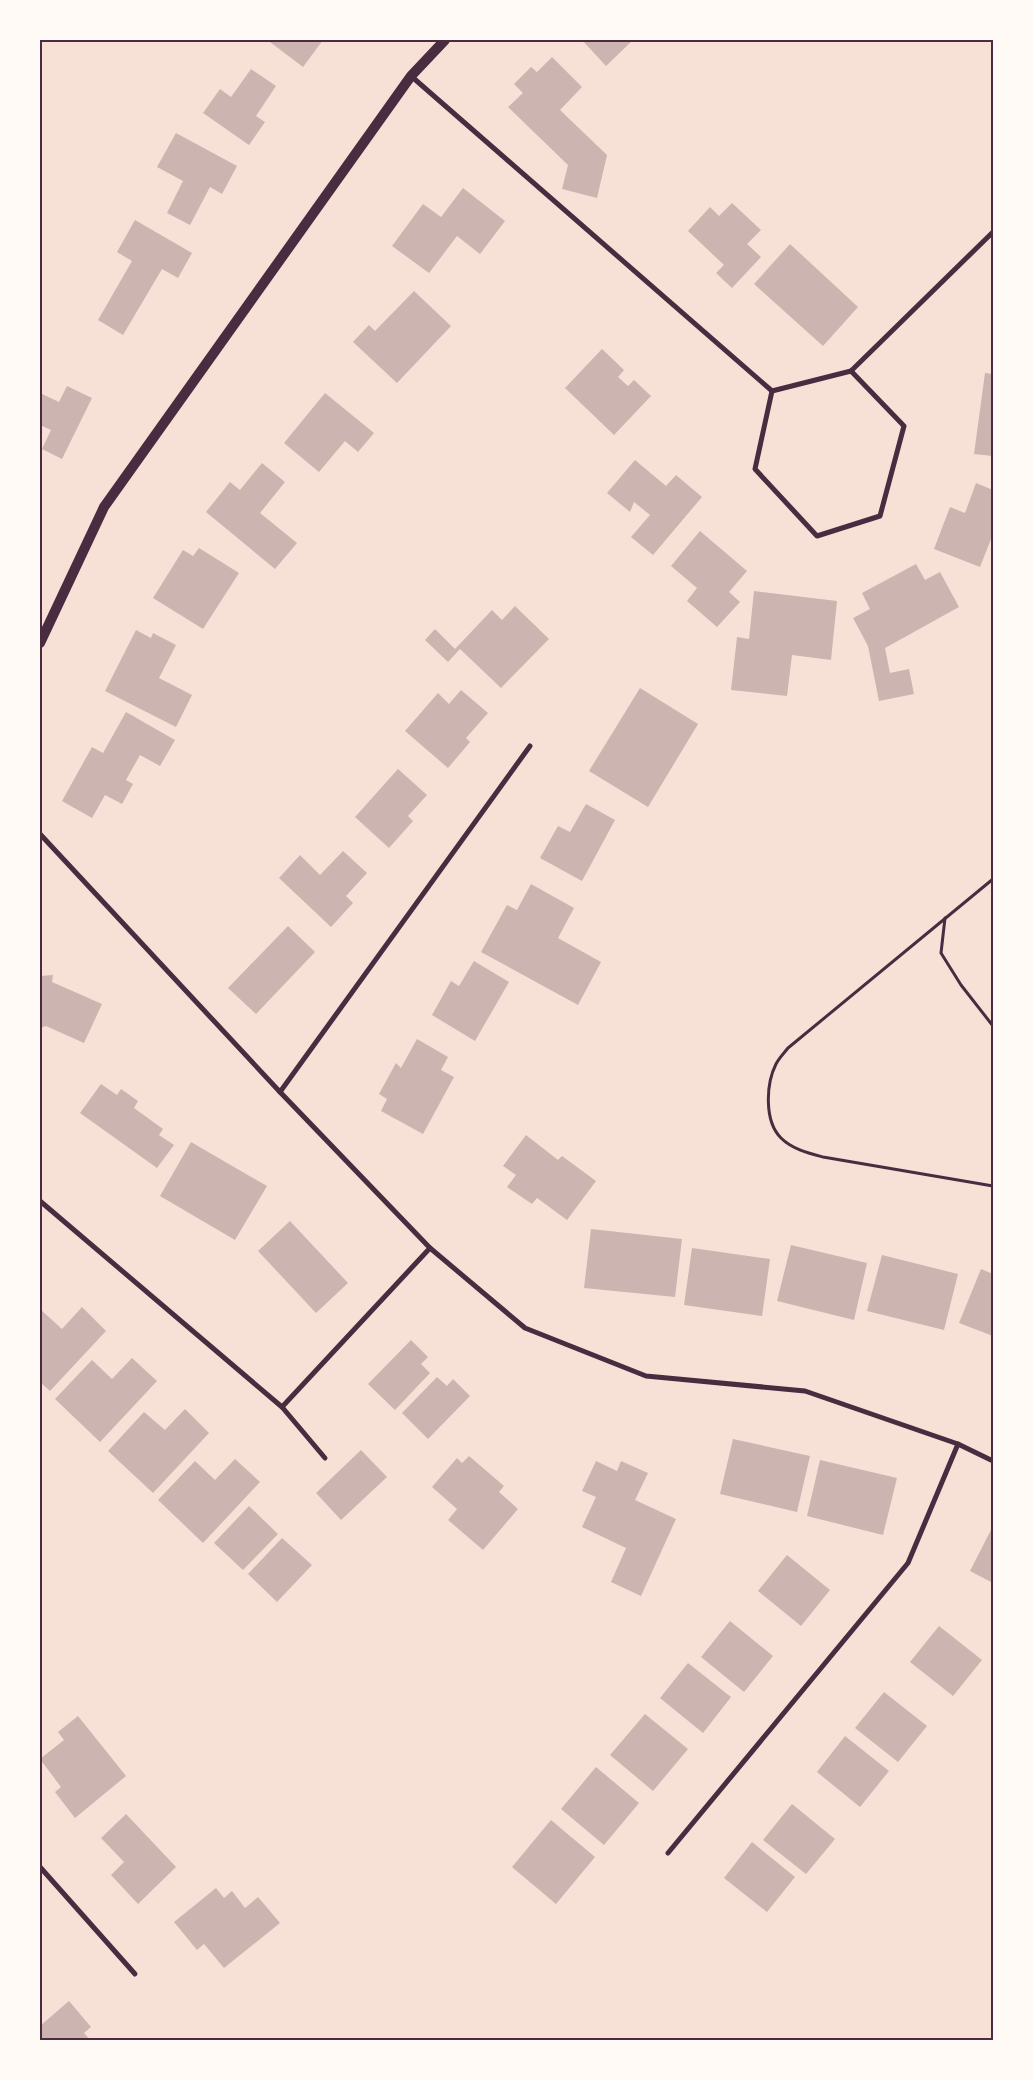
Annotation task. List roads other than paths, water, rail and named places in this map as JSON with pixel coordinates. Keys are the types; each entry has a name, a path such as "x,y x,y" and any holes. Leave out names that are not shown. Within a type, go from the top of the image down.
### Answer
{"main road":[{"path":"40,643 104,507 412,76 445,40"}],"street":[{"path":"412,76 772,392"},
{"path":"772,392 851,371 993,232"},
{"path":"772,392 755,470 817,536 880,516 904,426 851,371"},
{"path":"280,1092 530,746"},
{"path":"40,834 280,1092 430,1248 525,1328 646,1376 805,1391 958,1444 993,1461"},
{"path":"40,1201 282,1407 325,1458"},
{"path":"282,1407 430,1248"},
{"path":"668,1853 908,1564 958,1444"},
{"path":"40,1867 135,1974"}]}
